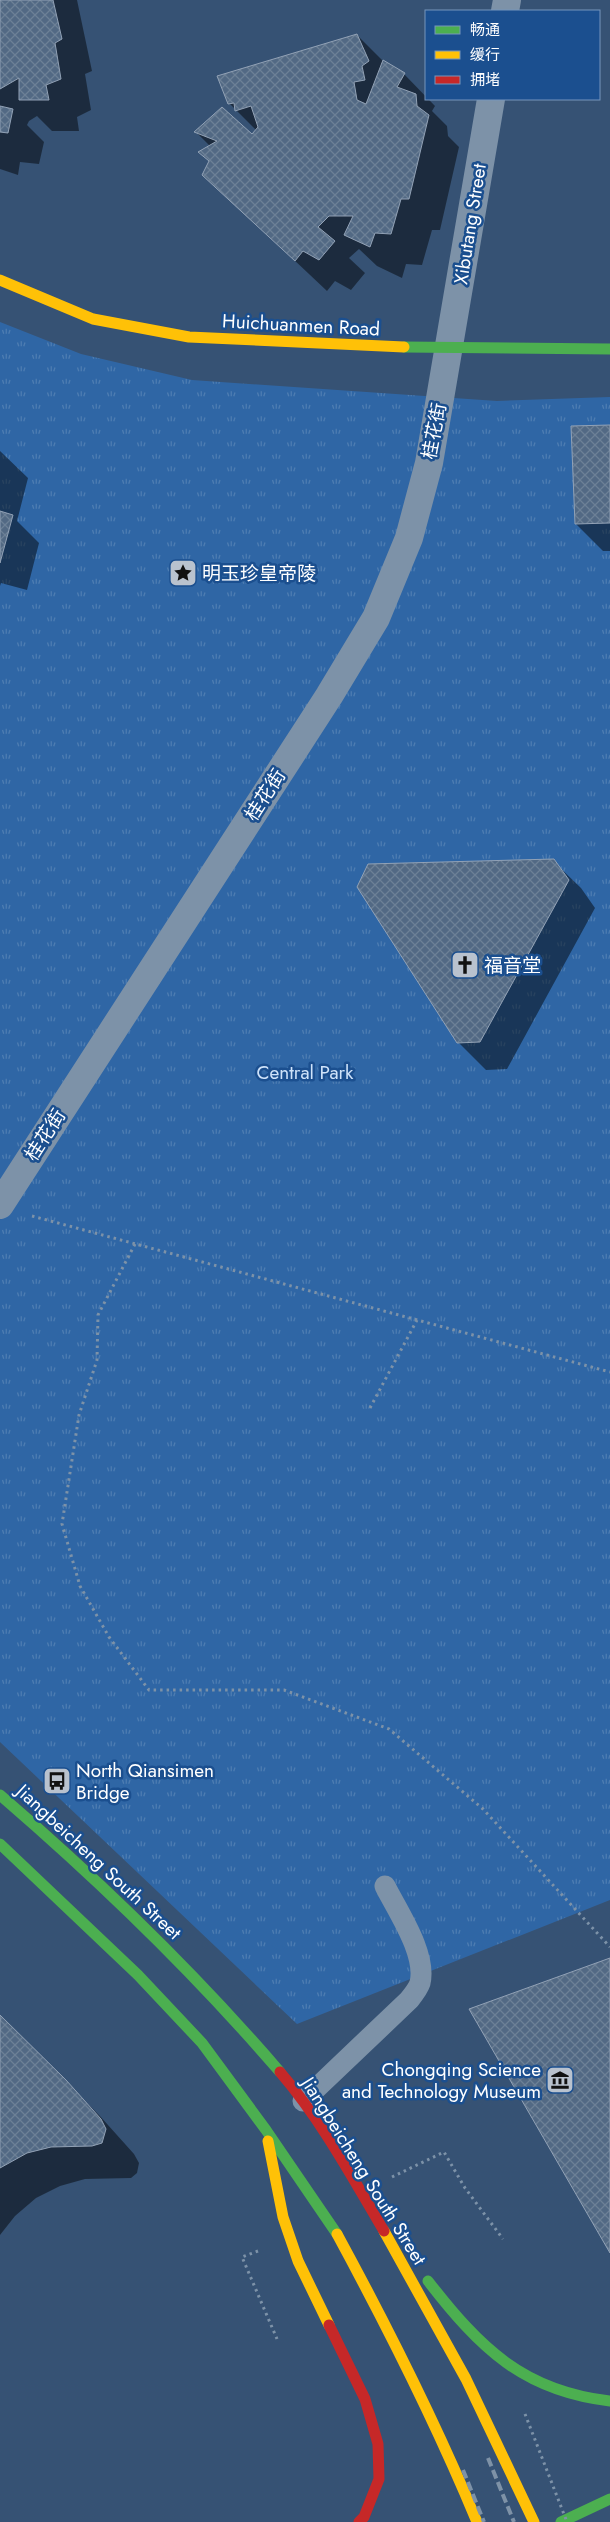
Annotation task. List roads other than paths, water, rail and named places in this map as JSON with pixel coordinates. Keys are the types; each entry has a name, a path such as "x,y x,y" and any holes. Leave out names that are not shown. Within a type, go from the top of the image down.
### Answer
{"main road":[{"name":"Huichuanmen Road","path":"0,280 93,319 188,337 450,350 610,349"},
{"name":"Jiangbeicheng South Street","path":"0,1795 41,1830 168,1948 230,2014 303,2101 367,2202 427,2305 504,2452 534,2522"},
{"path":"0,1844 138,1975 195,2036 266,2130 338,2237 384,2321 455,2469 477,2522"},
{"path":"266,2130 283,2217 298,2261 365,2399 378,2444 379,2479 364,2517 359,2522"},
{"path":"367,2202 441,2298 465,2326 492,2351 522,2374 552,2390 610,2401"},
{"path":"561,2522 610,2499"}],"street":[{"name":"Xibutang Street","path":"450,350 491,100"},
{"name":"桂花街","path":"0,1205 329,696 376,618 409,538 429,463 450,350"}],"lane":[{"path":"303,2101 410,2000 419,1985 421,1968 417,1949 385,1886"}],"railway":[{"path":"488,2458 514,2522"},
{"path":"463,2470 484,2522"}],"place":[{"name":"明玉珍皇帝陵","path":"183,573"},
{"name":"福音堂","path":"465,965"},
{"name":"North Qiansimen Bridge","path":"57,1781"},
{"name":"Chongqing Science and Technology Museum","path":"560,2080"}],"park label":[{"name":"Central Park","path":"305,1072"}]}
